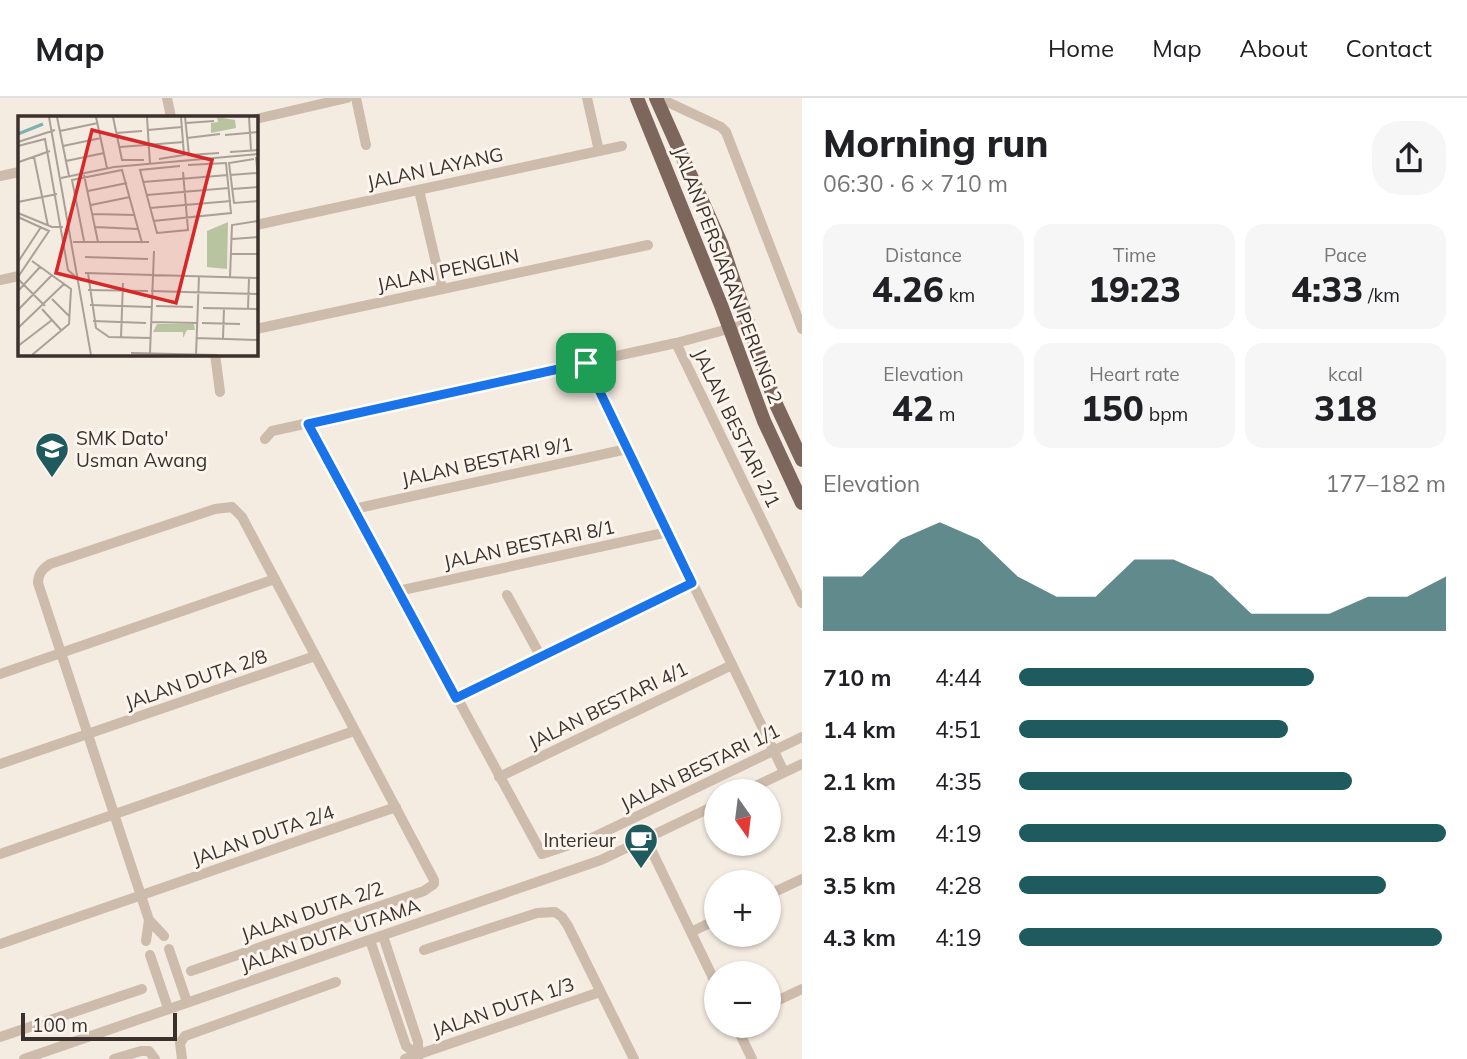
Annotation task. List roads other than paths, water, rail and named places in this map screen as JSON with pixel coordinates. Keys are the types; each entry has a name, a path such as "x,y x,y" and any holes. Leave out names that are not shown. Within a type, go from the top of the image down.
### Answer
{"main road":[{"name":"JALAN PERSIARAN PERLING 2","path":"637,98 730,328 764,421 802,503"},
{"name":"JALAN PERSIARAN PERLING 2","path":"658,98 720,243 775,402 802,460"}],"street":[{"path":"167,98 171,116"},
{"path":"257,118 347,98"},
{"path":"356,98 366,145"},
{"path":"587,98 599,151"},
{"path":"658,98 721,127 726,132 802,330"},
{"name":"JALAN LAYANG","path":"257,225 621,146"},
{"path":"0,176 18,172"},
{"path":"419,190 442,289"},
{"name":"JALAN PENGLIN","path":"257,329 648,245"},
{"path":"0,280 18,276"},
{"path":"265,439 272,431 676,343 747,324"},
{"name":"JALAN BESTARI 2/1","path":"676,343 802,603"},
{"path":"215,355 220,392"},
{"path":"586,363 784,772"},
{"path":"308,424 499,777"},
{"name":"JALAN BESTARI 9/1","path":"354,509 627,449"},
{"path":"164,936 149,920 38,583 40,572 50,564 215,509 232,507 242,517 396,807"},
{"name":"JALAN BESTARI 8/1","path":"398,591 667,532"},
{"path":"0,674 275,579"},
{"path":"456,698 692,583"},
{"path":"507,595 541,657"},
{"name":"JALAN DUTA 2/8","path":"0,764 315,656"},
{"name":"JALAN BESTARI 4/1","path":"499,777 732,665"},
{"path":"0,854 354,731"},
{"name":"JALAN BESTARI 1/1","path":"499,777 537,848 542,854 546,854 594,838 802,737"},
{"path":"770,779 802,764"},
{"name":"JALAN DUTA 2/2","path":"191,971 424,891 433,884 433,874 396,807"},
{"name":"JALAN DUTA 2/4","path":"0,944 396,807"},
{"name":"JALAN DUTA UTAMA","path":"23,1059 601,860 704,811"},
{"path":"646,838 705,961"},
{"path":"781,889 802,879"},
{"path":"424,950 537,913 555,912 568,926 634,1059"},
{"path":"146,941 149,920"},
{"path":"691,932 704,926"},
{"path":"383,936 418,1042 418,1057"},
{"path":"370,940 406,1046 418,1057"},
{"path":"169,949 187,1002"},
{"path":"150,955 168,1008"},
{"path":"182,1059 180,1042 194,1032 336,982"},
{"path":"0,1037 142,989"},
{"path":"781,999 802,989"},
{"name":"JALAN DUTA 1/3","path":"405,1059 418,1057 600,992"},
{"path":"742,1038 752,1059"},
{"path":"114,1059 141,1051 152,1055"}],"place":[{"name":"SMK Dato' Usman Awang","path":"52,479"},
{"name":"Interieur","path":"641,870"}]}
